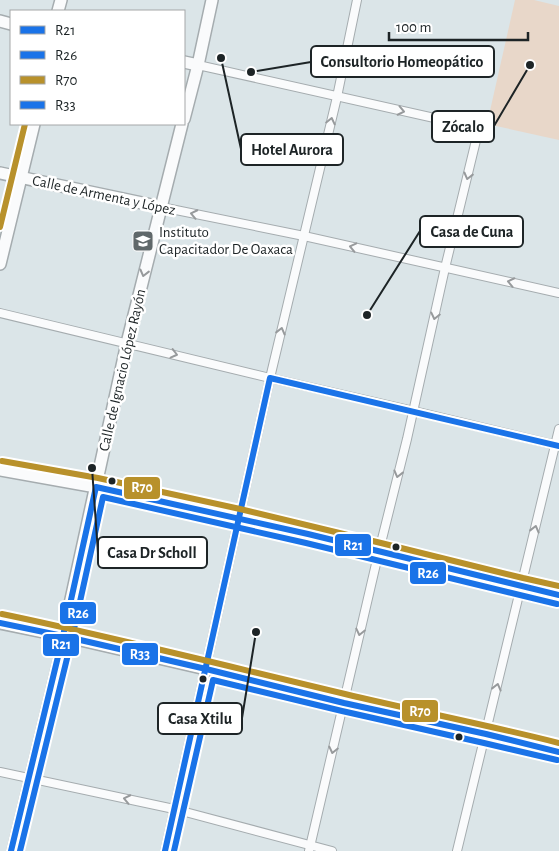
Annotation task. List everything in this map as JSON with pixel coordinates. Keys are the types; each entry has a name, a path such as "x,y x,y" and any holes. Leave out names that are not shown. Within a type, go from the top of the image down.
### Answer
{"main road":[{"path":"185,115 212,0"},
{"path":"185,62 198,65"},
{"path":"0,264 34,125"},
{"name":"Calle de Ignacio López Rayón","path":"64,636 127,343 182,125"},
{"name":"Calle de Armenta y López","path":"0,173 161,207"},
{"path":"0,470 96,487 238,518 559,595"},
{"path":"0,623 64,636 559,752"}],"street":[{"path":"165,851 238,518 357,0"},
{"path":"198,65 479,128 445,268 414,411 309,848"},
{"name":"Calle de Armenta y López","path":"161,207 304,236 559,293"},
{"path":"0,313 557,446"},
{"path":"457,851 557,446 559,428"},
{"name":"Calle de Ignacio López Rayón","path":"11,851 64,636"},
{"path":"0,772 174,809 309,848 332,851"}],"shaded area":[{"path":"515,0 534,0 559,6 559,140 487,124"}],"transit line":[{"name":"R70","path":"0,227 25,125"},
{"name":"R21","path":"165,851 270,378 559,446"},
{"name":"R70","path":"2,461 98,478 240,509 559,586"},
{"name":"R21","path":"11,851 63,636 96,487 308,534 559,595"},
{"name":"R26","path":"20,851 72,638 103,497 306,543 557,604"},
{"name":"R70","path":"2,614 559,743"},
{"name":"R33","path":"0,623 559,752"},
{"name":"R26","path":"174,851 213,680 557,760"}],"place":[{"name":"Hotel Aurora","path":"221,58"},
{"name":"Zócalo","path":"530,65"},
{"name":"Consultorio Homeopático","path":"251,72"},
{"name":"Instituto Capacitador De Oaxaca","path":"143,241"},
{"name":"Casa de Cuna","path":"367,315"},
{"name":"Casa Dr Scholl","path":"92,468"},
{"name":"Casa Xtilu","path":"256,632"}]}
